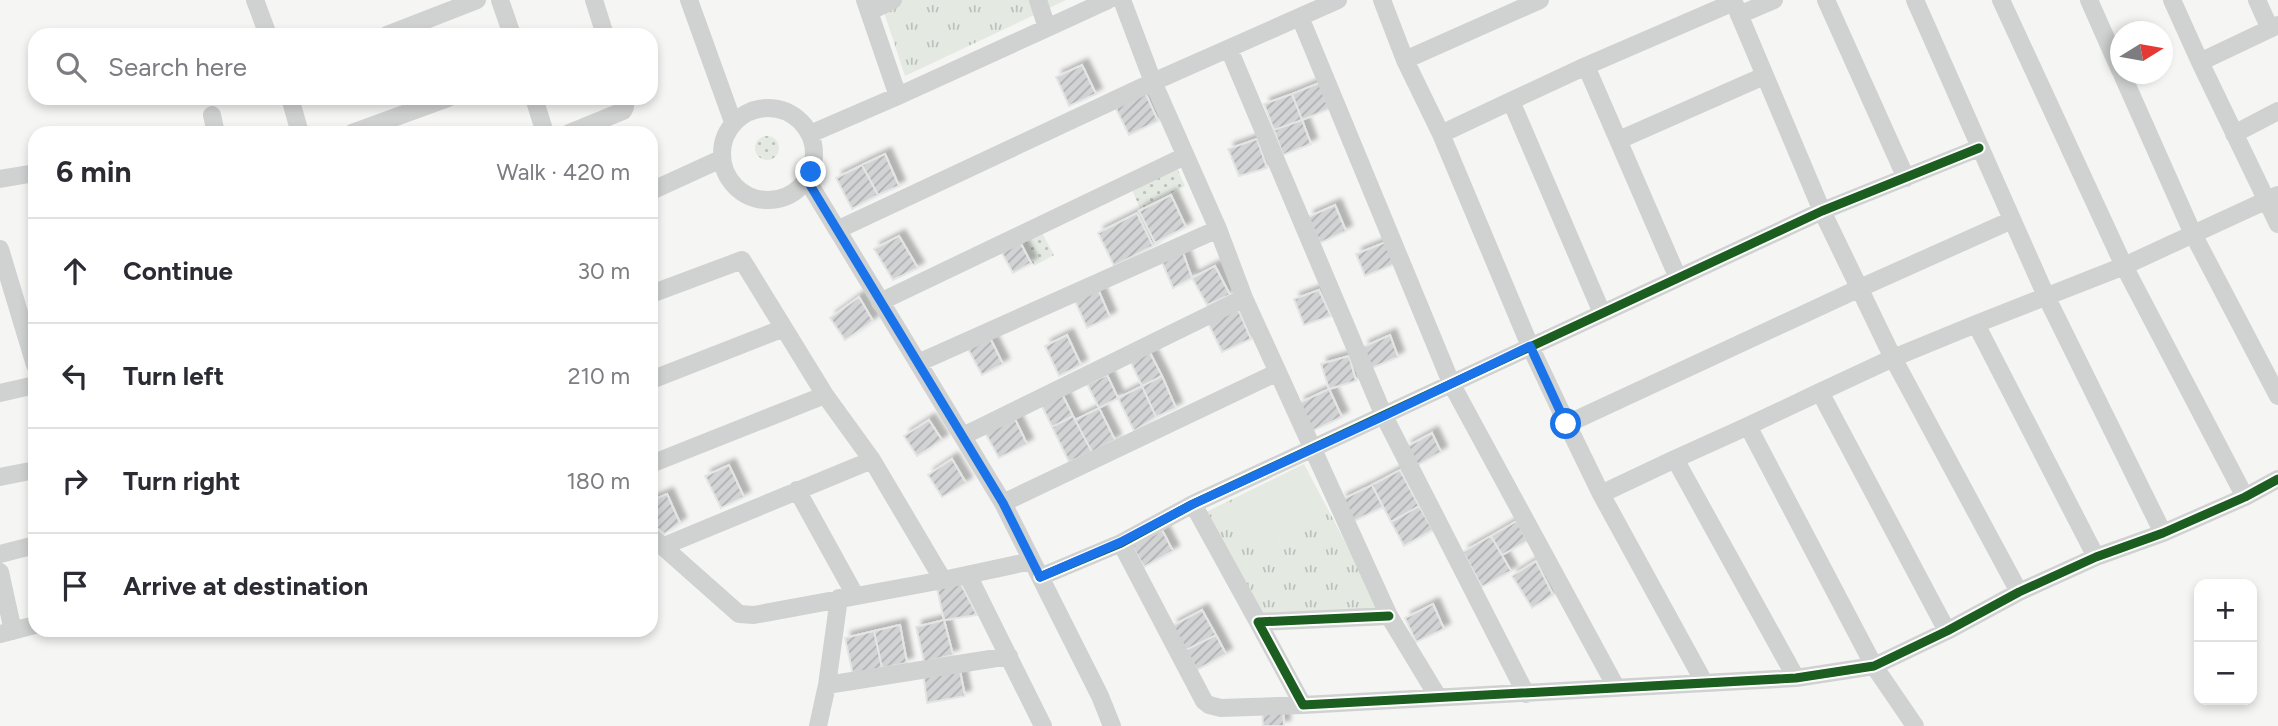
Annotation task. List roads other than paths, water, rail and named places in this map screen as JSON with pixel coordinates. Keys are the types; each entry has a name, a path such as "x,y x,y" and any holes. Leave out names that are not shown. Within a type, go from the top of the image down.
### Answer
{"street":[{"path":"255,0 265,28"},
{"path":"405,28 477,0"},
{"path":"500,0 510,28"},
{"path":"594,0 602,28"},
{"path":"689,0 733,122"},
{"path":"893,0 867,6 898,96"},
{"path":"1038,0 1047,28"},
{"path":"810,134 1108,0"},
{"path":"1122,0 1153,82 1218,229 1244,298 1389,616 1438,697"},
{"path":"837,230 1153,82 1338,0"},
{"path":"1382,0 1405,60 1441,134 1530,346 1566,424 1601,494 1704,681"},
{"path":"1405,60 1540,0"},
{"path":"1441,134 1586,66 1735,6 1774,0"},
{"path":"1826,0 1906,178"},
{"path":"1915,0 2046,296 2163,533"},
{"path":"2001,0 2124,266 2245,497"},
{"path":"2089,0 2110,47"},
{"path":"2172,0 2234,134 2272,198 2278,224"},
{"path":"2200,62 2274,27 2257,0"},
{"path":"1735,6 1822,211 1893,358 2019,592"},
{"path":"1300,17 1451,385 1616,687"},
{"path":"1229,49 1384,416 1526,694"},
{"path":"1586,66 1678,278"},
{"path":"1619,140 1765,76"},
{"path":"2126,84 2193,234 2278,396"},
{"path":"1511,101 1602,313"},
{"path":"291,105 298,126"},
{"path":"371,126 429,105"},
{"path":"536,105 543,126"},
{"path":"586,126 623,111 625,105"},
{"path":"771,107 787,111 800,120 810,134 814,156 807,180 796,192 781,199 767,201 751,198 739,191 728,179 721,159 724,135 743,114 758,108 771,107"},
{"path":"2234,134 2278,111"},
{"path":"212,115 214,126"},
{"path":"1040,577 1121,542 1193,504 1822,211 1979,148"},
{"path":"880,302 1185,156"},
{"path":"658,188 721,159"},
{"path":"0,179 28,174"},
{"path":"807,180 1003,503 1100,696 1112,726"},
{"path":"1601,494 1893,358 2124,266 2272,198"},
{"path":"1566,424 2011,220"},
{"path":"918,363 1218,229"},
{"path":"0,249 28,342"},
{"path":"658,291 742,260 825,396 873,460 943,580"},
{"path":"963,436 1244,298"},
{"path":"1976,324 2096,557"},
{"path":"658,377 784,328"},
{"path":"1003,503 1278,372"},
{"path":"0,393 28,387"},
{"path":"1820,392 1947,631"},
{"path":"658,461 825,396"},
{"path":"1748,426 1874,666 1915,726"},
{"path":"1675,459 1796,678"},
{"path":"658,541 873,460"},
{"path":"0,477 28,471"},
{"path":"1121,542 1203,701 1209,705 1221,708 1526,694 1704,681 1796,678 1874,666 2019,592 2096,557 2163,533 2278,480"},
{"path":"797,490 847,597 818,726"},
{"path":"1193,504 1303,705"},
{"path":"658,542 739,614 754,615 1032,561"},
{"path":"0,554 28,547"},
{"path":"0,572 6,633 28,627"},
{"path":"968,575 1044,726"},
{"path":"1258,622 1389,616"},
{"path":"827,685 1009,656"}]}
